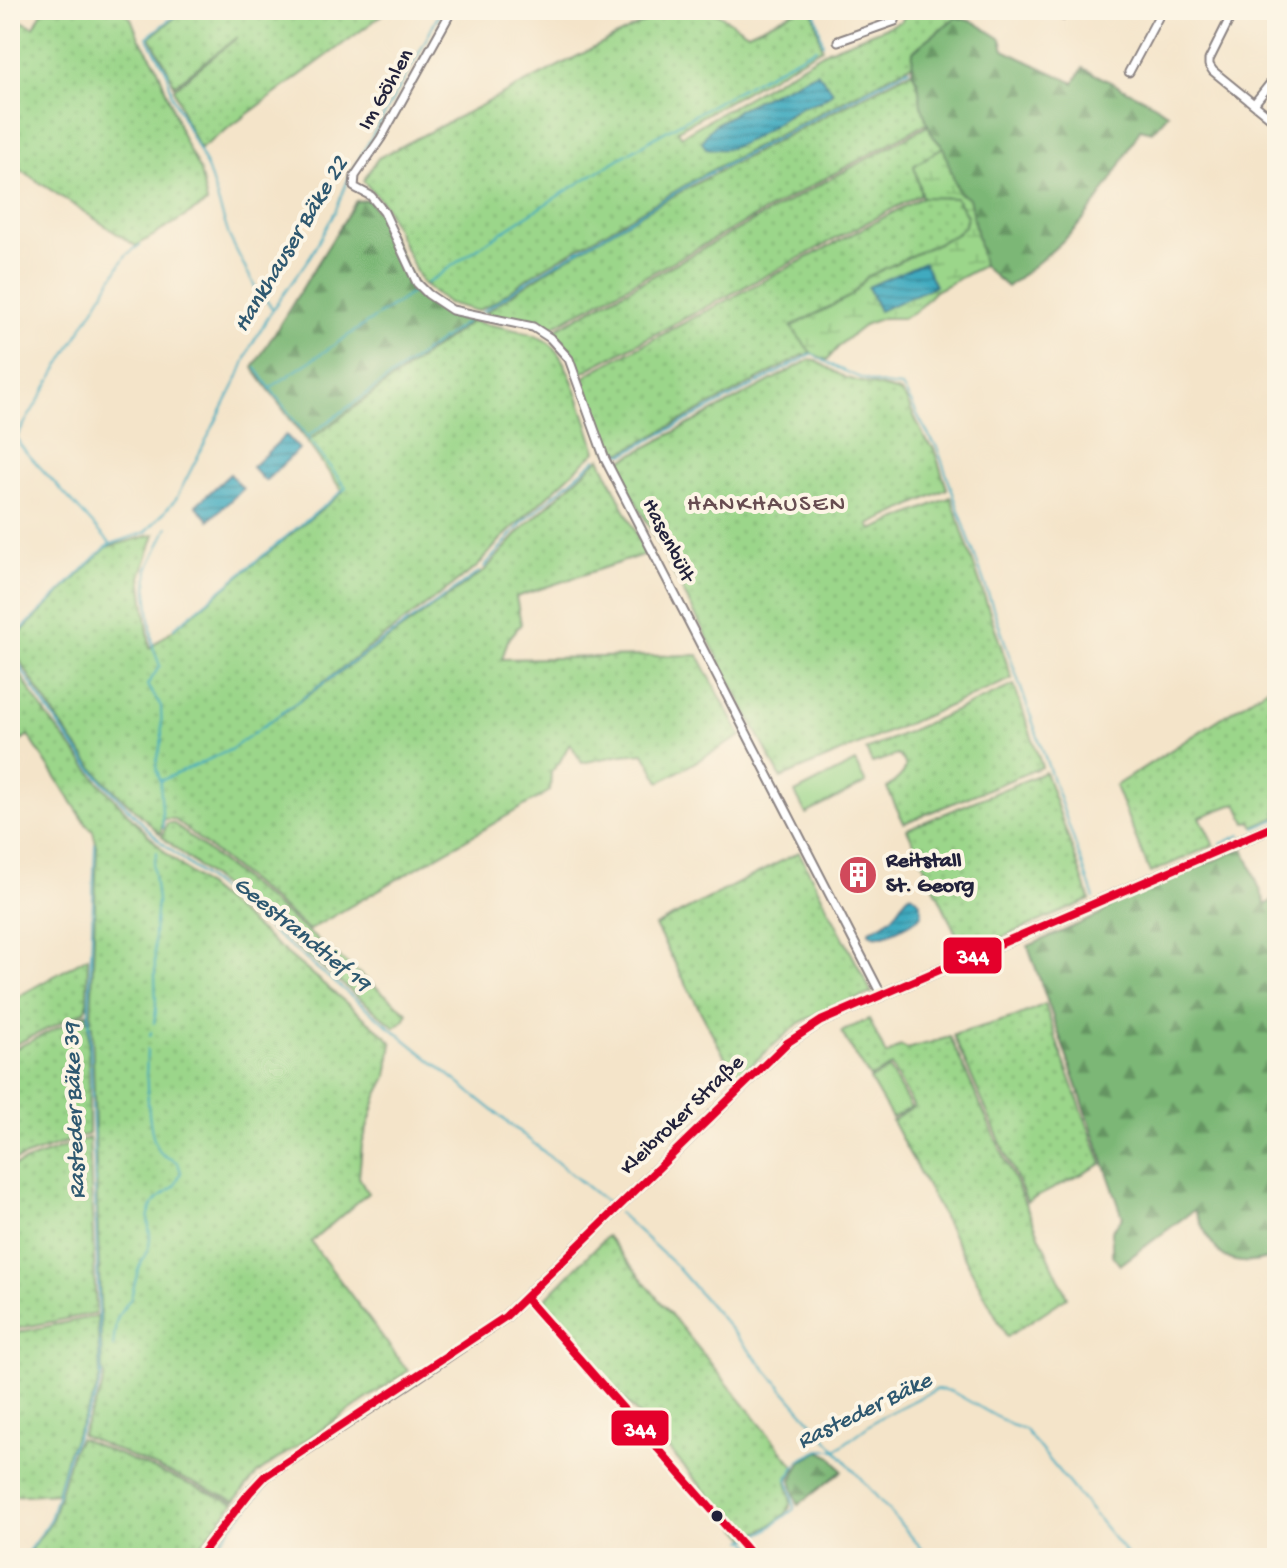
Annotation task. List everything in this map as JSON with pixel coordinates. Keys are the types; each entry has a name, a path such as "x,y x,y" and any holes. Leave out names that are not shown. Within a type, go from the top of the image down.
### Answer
{"street":[{"name":"Im Göhlen","path":"354,187 355,176 381,138 452,10"},
{"path":"838,41 895,21 897,10"},
{"path":"1129,72 1162,10"},
{"path":"1234,10 1209,65 1277,123"},
{"path":"1254,104 1277,75"},
{"name":"Hasenbült","path":"354,187 371,196 384,212 417,283 428,294 452,310 533,327 550,338 569,359 605,459 882,996"},
{"name":"Kleibroker Straße","path":"198,1558 265,1476 482,1333 526,1298 787,1043 805,1030 1277,825"},
{"path":"526,1298 754,1558"}],"green space":[{"path":"43,10 121,10 131,18 139,38 157,66 184,140 200,171 207,203 136,246 10,163 10,16 34,27"},
{"path":"185,10 389,10 200,149 185,120 174,88 238,37 174,85 150,37"},
{"path":"668,10 717,13 748,33 798,10 813,10 822,48 678,130 681,136 828,50 902,21 906,10 955,10 956,17 913,51 913,64 704,174 532,275 477,311 448,303 421,282 384,204 363,181 378,158","holes":["817,72 820,102 801,107 768,129 732,147 715,124 739,109"]},
{"path":"956,17 974,22 1001,39 1004,50 1074,83 1083,68 1168,114 1152,132 1140,129 1085,218 1059,245 1007,287 983,266 969,199 958,193 943,147 932,135 921,105 918,82 912,71 913,51"},
{"path":"912,71 927,123 549,329 535,323 485,313 640,214"},
{"path":"929,125 932,135 943,147 914,166 921,194 581,373 570,349 553,333 561,326"},
{"path":"943,147 958,193 969,198 983,266 935,291 914,313 903,318 883,318 866,324 827,360 812,354 791,327 851,296 867,277 957,234 965,225 967,216 956,198 922,197 921,194 914,166"},
{"path":"922,197 955,197 967,216 965,225 957,234 867,277 851,296 792,326 811,353 623,452 606,450 582,379"},
{"path":"368,200 383,219 420,295 437,307 471,321 307,442 253,368 356,201"},
{"path":"471,321 522,331 541,338 557,351 571,377 596,451 500,540 478,566 270,722 484,571 522,529 600,458 646,554 516,597 521,624 508,640 502,659 698,655 741,736 660,782 644,753 582,763 570,743 551,772 550,791 309,930 174,819 164,819 160,834 116,792 65,731 10,643 107,547 155,534 141,577 150,648 343,492 307,442"},
{"path":"809,360 846,378 900,392 906,399 924,437 934,449 947,489 869,525 872,530 951,497 1012,679 781,778 615,462"},
{"path":"10,659 47,716 99,782 166,853 392,1043 387,1077 377,1096 362,1145 359,1177 368,1193 311,1242 408,1371 257,1474 235,1501 81,1435 105,1376 102,1370 92,1025 88,1026 89,1134 10,1162 10,1051 87,1013 87,1021 91,1021 97,848 93,831 28,735 10,750"},
{"path":"1277,682 1277,817 1254,827 1251,821 1246,823 1237,803 1200,817 1214,845 1150,873 1115,786"},
{"path":"1014,685 1042,767 904,823 887,788 903,773 905,764 897,755 872,763 866,750"},
{"path":"855,762 866,783 806,814 795,793"},
{"path":"1045,772 1090,900 965,953 907,829"},
{"path":"167,823 173,823 408,1013 404,1020 395,1027 162,837"},
{"path":"1244,848 1266,905 1277,896 1277,1257 1244,1262 1224,1256 1209,1238 1194,1210 1120,1265 1112,1255 1112,1230 1123,1217 1028,946 1100,915 1114,903"},
{"path":"799,852 872,993 799,1023 736,1078 655,926"},
{"path":"88,957 85,1011 10,1047 10,1001"},
{"path":"1045,1004 1102,1164 1027,1202 953,1035 1015,1017"},
{"path":"869,1019 886,1055 901,1046 907,1049 950,1037 1067,1297 1007,1337 892,1121 914,1107 891,1066 870,1078 841,1032"},
{"path":"889,1069 911,1108 892,1118 870,1080"},
{"path":"89,1138 96,1313 10,1330 10,1167"},
{"path":"607,1236 796,1468 787,1481 790,1507 781,1518 760,1532 747,1538 540,1304"},
{"path":"97,1316 100,1376 95,1395 68,1452 57,1493 10,1496 10,1334"},
{"path":"79,1438 234,1503 190,1558 25,1558 53,1517 72,1451"},
{"path":"820,1451 832,1457 842,1471 798,1505 791,1480 802,1461"}],"water":[{"path":"817,72 833,91 823,99 798,108 733,147 706,148 702,142 714,125 739,109"},
{"path":"924,262 935,286 879,311 868,287"},
{"path":"286,435 299,449 265,481 252,467"},
{"path":"230,474 243,489 209,520 196,505"},
{"path":"911,894 920,903 922,915 886,934 875,936 869,933 869,930 892,916"}],"waterway":[{"path":"182,10 147,37 167,72 172,96 208,170 229,236 255,287 273,309"},
{"name":"Hankhauser Bäke 22","path":"10,641 108,545 146,532 176,499 239,376 251,346 311,255 335,212 349,177 441,10"},
{"path":"815,10 823,44"},
{"path":"426,284 617,160 816,48"},
{"path":"482,312 532,278 700,178 909,69"},
{"path":"110,543 26,452 17,436 126,255 140,245"},
{"path":"256,368 270,388 413,292"},
{"path":"270,388 307,437 466,322"},
{"path":"608,452 624,454 812,354 856,376 879,384 902,387 937,447 1094,898"},
{"path":"174,628 346,488 307,437"},
{"path":"484,567 522,523 596,459"},
{"name":"Hankhauser Bäke 22","path":"163,828 156,765 162,739 161,706 147,685 160,666 153,647 147,590 148,569 168,527"},
{"path":"160,781 230,750 479,572"},
{"name":"Geestrandtief 19","path":"10,651 77,751 161,842 611,1206"},
{"path":"1255,828 1277,819"},
{"path":"1221,844 1241,835"},
{"name":"Rasteder Bäke 39","path":"95,844 89,1012 101,1376"},
{"path":"154,1023 157,901 153,866 157,852"},
{"path":"150,1036 151,1032"},
{"path":"113,1347 116,1322 131,1298 138,1270 149,1246 148,1218 151,1208 156,1200 175,1186 181,1172 178,1163 162,1154 153,1135 148,1104 147,1049"},
{"name":"Geestrandtief 19","path":"619,1213 675,1265 930,1558"},
{"path":"23,1558 51,1516 69,1452 96,1396 103,1373"},
{"name":"Rasteder Bäke","path":"744,1541 766,1531 794,1509 787,1478 800,1460 820,1450 836,1450 879,1418 937,1389 951,1391 1011,1425 1024,1429 1130,1558"},
{"path":"211,1558 213,1549 267,1485"},
{"path":"747,1541 762,1558"},
{"name":"Rasteder Bäke","path":"717,1558 737,1547"}],"transit line":[{"name":"344","path":"198,1558 265,1476 505,1317 787,1043 821,1021 1277,825"},
{"name":"344","path":"526,1298 754,1558"}],"place":[{"name":"Reitstall St. Georg","path":"858,875"}],"district":[{"name":"HANKHAUSEN","path":"767,505"}]}
